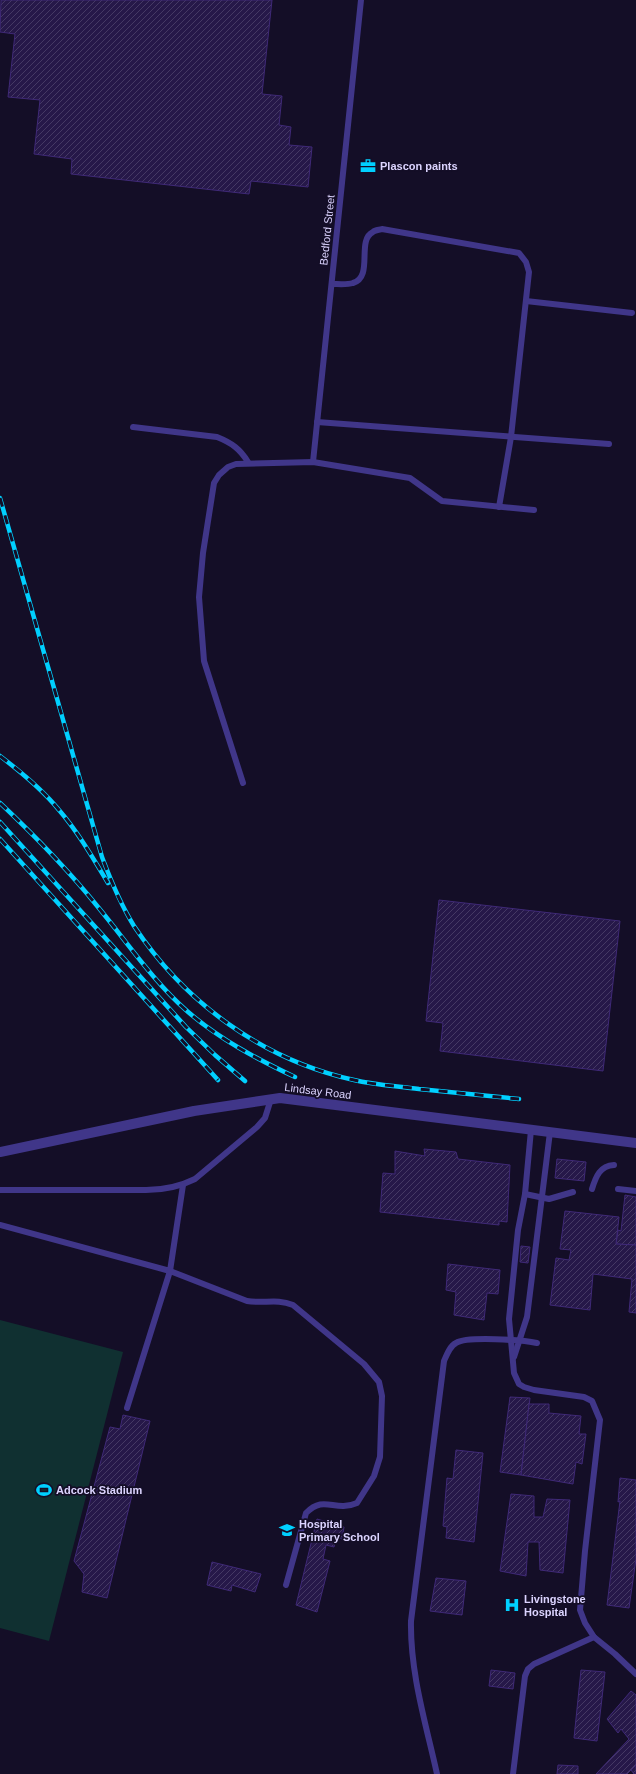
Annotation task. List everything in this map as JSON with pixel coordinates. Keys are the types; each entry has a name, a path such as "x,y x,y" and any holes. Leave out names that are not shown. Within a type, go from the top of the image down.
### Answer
{"street":[{"name":"Lindsay Road","path":"0,1152 194,1111 280,1098 636,1143"}],"lane":[{"name":"Bedford Street","path":"313,462 361,0"},
{"path":"332,284 353,283 360,279 363,274 367,238 372,232 382,229 520,253 526,262 529,272 512,437 499,507"},
{"path":"526,301 632,313"},
{"path":"317,422 608,444"},
{"path":"133,428 217,438 231,442 242,453 248,462"},
{"path":"243,783 204,661 198,597 214,483 219,475 228,467 248,462 313,462 410,478 442,501 534,510"},
{"path":"0,1190 146,1190 167,1189 183,1185 195,1179 257,1127 265,1118 271,1099"},
{"path":"531,1130 525,1194 518,1230 509,1319 516,1379 524,1387 534,1390 584,1397 592,1401 599,1414 600,1420 580,1604 582,1618 594,1637 636,1674"},
{"path":"513,1360 527,1317 550,1132"},
{"path":"592,1189 601,1169 609,1165 614,1165"},
{"path":"126,1408 170,1271 183,1185"},
{"path":"618,1189 636,1191"},
{"path":"525,1194 541,1198 554,1198 573,1192"},
{"path":"0,1226 170,1271 247,1301 259,1303 271,1300 282,1300 293,1305 364,1364 379,1382 382,1396 380,1457 374,1476 358,1503 342,1507 320,1503 313,1506 306,1513 286,1585"},
{"path":"437,1774 410,1647 410,1621 444,1361 451,1347 461,1340 520,1340 537,1342"},
{"path":"513,1774 523,1688 528,1669 534,1664 594,1637"}],"green space":[{"name":"Adcock Stadium","path":"0,1320 123,1352 49,1641 0,1628"}],"building":[{"path":"1,0 272,0 262,94 282,96 279,125 291,127 289,145 312,147 308,187 251,181 249,194 71,174 72,159 34,154 40,100 8,97 15,34 0,32"},
{"path":"439,900 620,921 603,1071 440,1051 443,1023 426,1021"},
{"path":"424,1149 456,1152 458,1159 510,1165 507,1222 499,1221 499,1225 380,1212 383,1173 395,1174 395,1151 425,1156"},
{"path":"557,1159 586,1162 584,1181 555,1178"},
{"path":"625,1195 636,1197 636,1245 616,1244 618,1230 621,1231"},
{"path":"565,1211 619,1217 616,1244 636,1245 636,1313 629,1312 632,1279 593,1274 590,1310 550,1305 556,1258 569,1260 571,1250 560,1249"},
{"path":"521,1246 530,1247 528,1263 520,1262"},
{"path":"448,1264 500,1270 498,1294 487,1293 484,1320 454,1315 456,1292 446,1290"},
{"path":"510,1397 530,1398 521,1475 500,1472"},
{"path":"529,1404 549,1404 549,1413 581,1416 579,1434 586,1434 582,1464 576,1462 573,1484 521,1475"},
{"path":"123,1415 150,1421 107,1598 82,1592 84,1574 74,1561 110,1427 120,1429"},
{"path":"456,1450 483,1453 474,1542 446,1538 447,1527 443,1526 447,1478 453,1479"},
{"path":"620,1478 636,1480 636,1559 629,1608 607,1605 620,1501 618,1502"},
{"path":"511,1494 534,1496 534,1517 543,1517 547,1499 570,1500 563,1573 540,1570 539,1542 528,1542 526,1576 500,1571"},
{"path":"317,1519 344,1527 342,1539 336,1537 334,1547 326,1545 323,1559 330,1561 317,1612 296,1605"},
{"path":"212,1562 261,1574 255,1592 232,1585 231,1591 207,1585"},
{"path":"436,1578 466,1581 462,1615 430,1611"},
{"path":"491,1670 515,1673 513,1689 489,1686"},
{"path":"581,1670 605,1672 597,1741 574,1738"},
{"path":"631,1691 636,1695 636,1765 627,1774 596,1774 629,1739 621,1729 618,1733 607,1719"},
{"path":"558,1765 578,1766 578,1774 557,1774"},
{"path":"636,1765 636,1774 634,1774 631,1770"}],"railway":[{"path":"0,498 102,857 125,910 134,926 154,954 177,980 202,1003 229,1024 258,1043 288,1058 321,1071 362,1082 519,1099"},
{"path":"0,756 46,795 66,818 108,883"},
{"path":"0,803 75,880 163,987 187,1011 212,1031 239,1048 295,1077"},
{"path":"0,822 186,1027 245,1081"},
{"path":"0,839 218,1080"}],"place":[{"name":"Plascon paints","path":"368,166"},
{"name":"Adcock Stadium","path":"44,1490"},
{"name":"Hospital Primary School","path":"287,1530"},
{"name":"Livingstone Hospital","path":"512,1605"}]}
